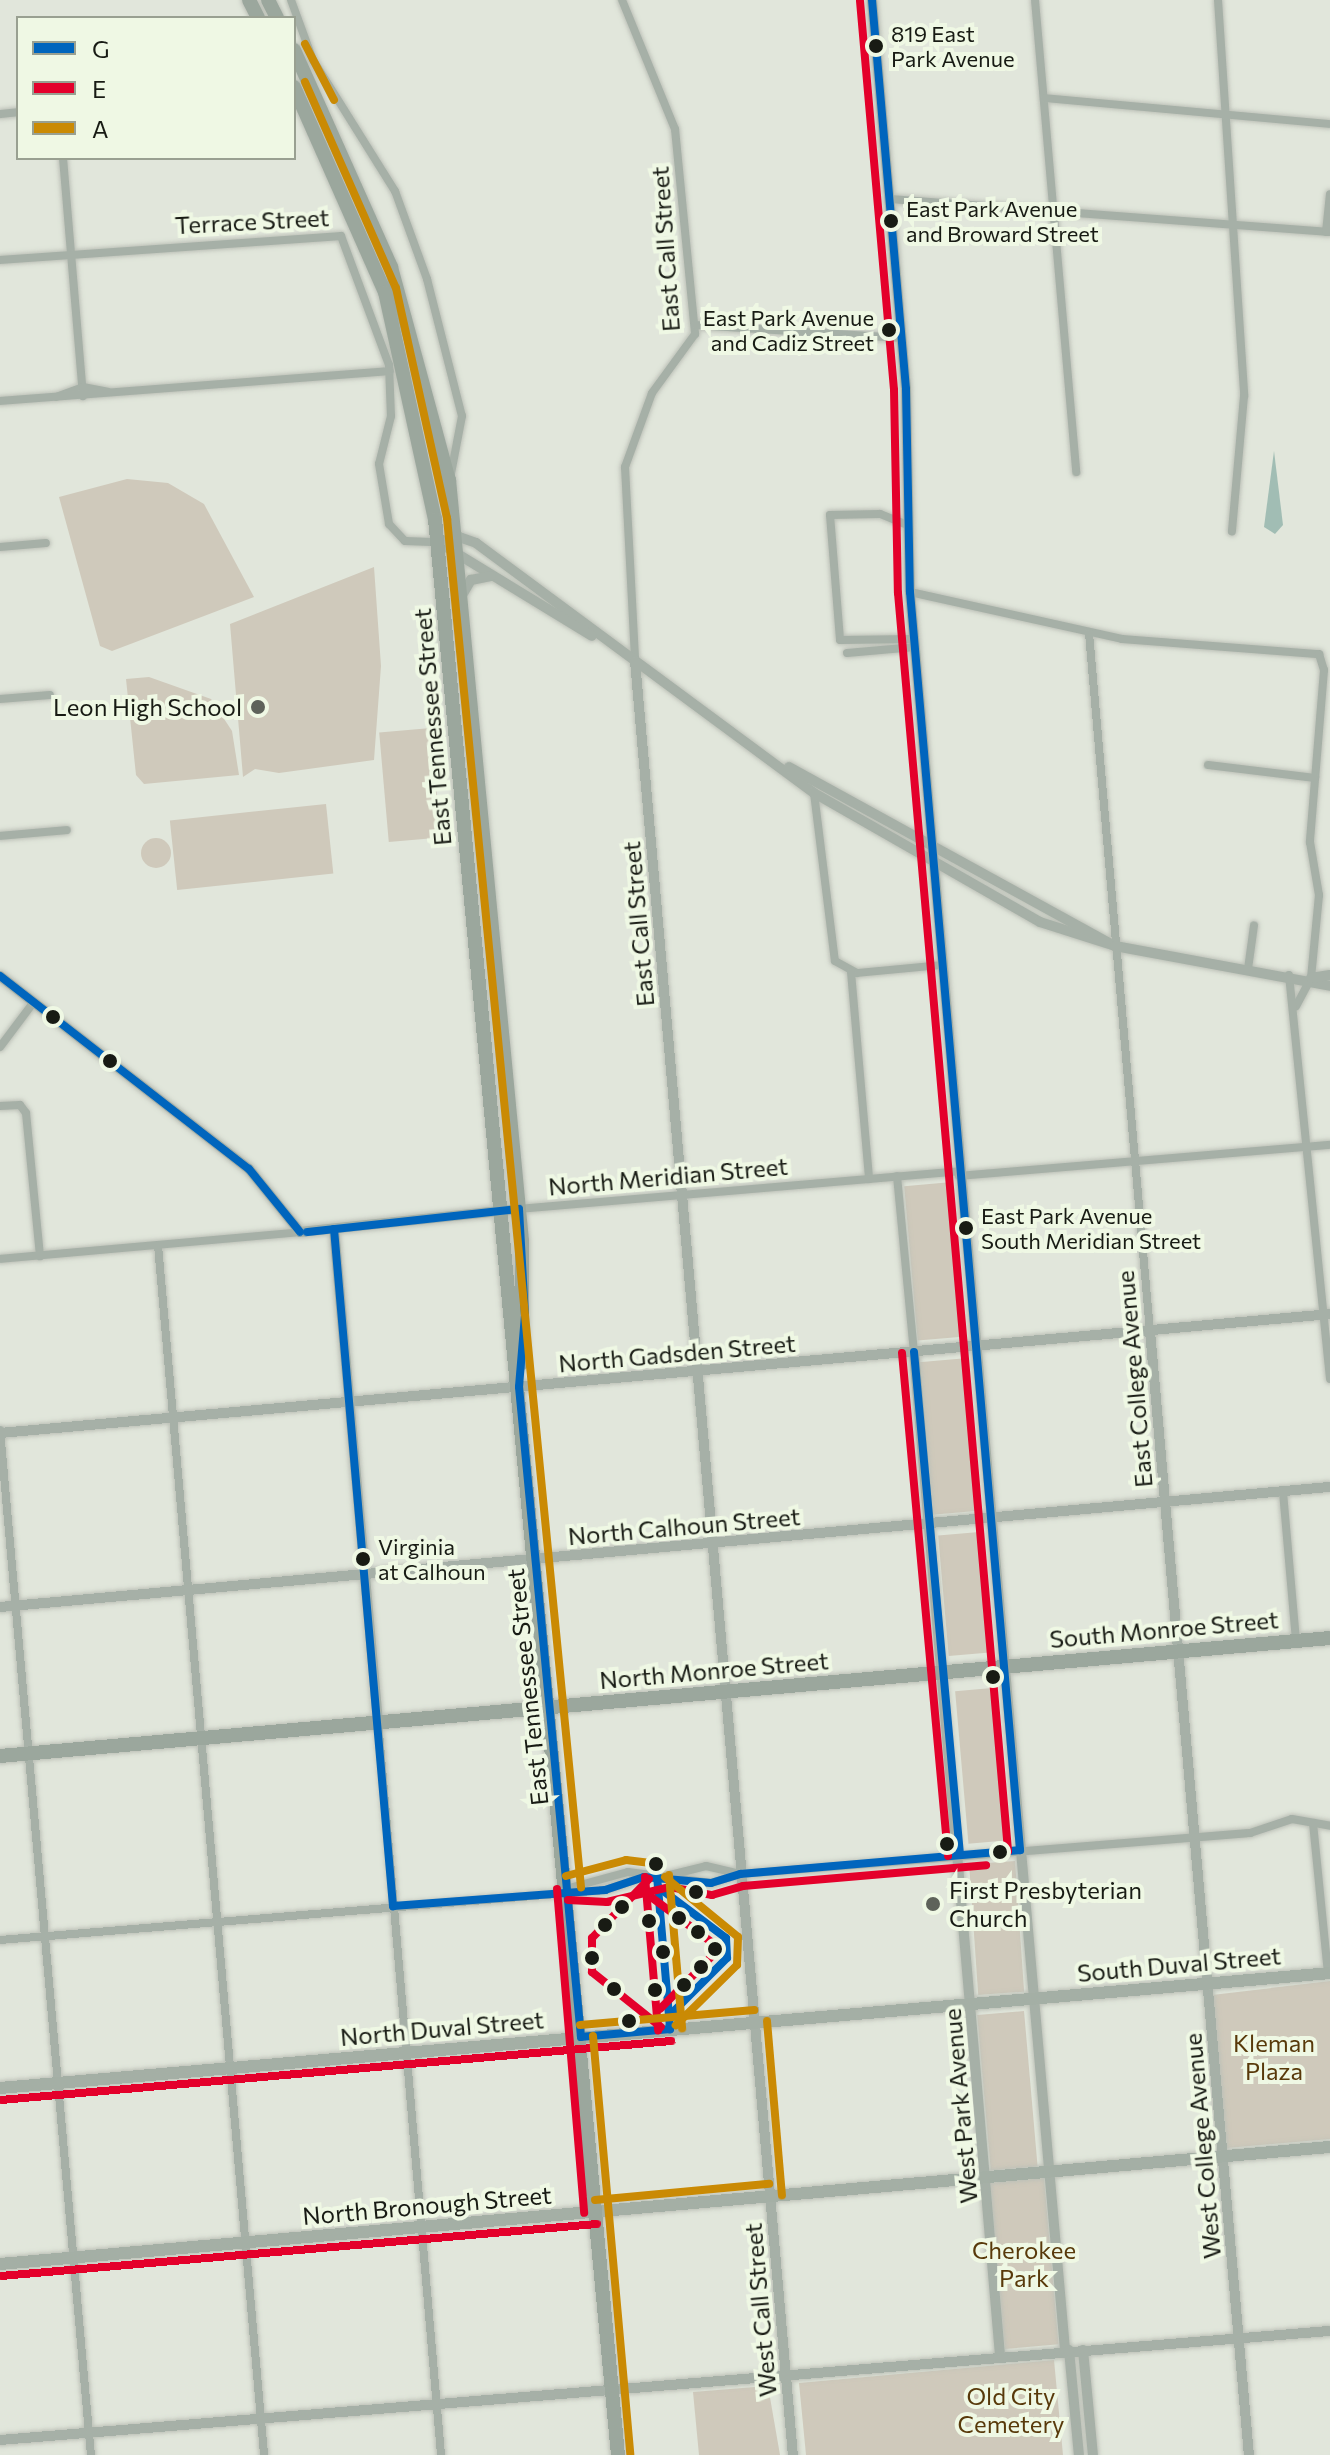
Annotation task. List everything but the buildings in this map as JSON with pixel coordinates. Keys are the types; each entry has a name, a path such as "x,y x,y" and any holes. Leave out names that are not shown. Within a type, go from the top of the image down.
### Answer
{"main road":[{"name":"East Tennessee Street","path":"296,48 317,80 394,275 449,480 502,1058 519,1209 525,1329 519,1387"},
{"name":"East Tennessee Street","path":"296,91 385,292 438,542 484,1059 552,1707 618,2455"},
{"path":"466,860 484,858"},
{"path":"484,1059 502,1058"},
{"name":"South Monroe Street","path":"1002,1665 1330,1638"},
{"name":"North Monroe Street","path":"0,1756 1002,1665"},
{"name":"South Duval Street","path":"1032,1999 1329,1974"},
{"name":"North Duval Street","path":"0,2088 1032,1999"},
{"name":"North Bronough Street","path":"0,2264 1330,2147"}],"street":[{"name":"East Call Street","path":"622,0 675,129 695,325 636,425 625,467 635,661 741,1874"},
{"path":"872,0 902,338 907,457 905,520 910,592 958,1174 976,1346 1032,1999 1079,2455"},
{"path":"1035,0 1076,472"},
{"path":"1218,0 1222,115 1244,396 1232,531"},
{"path":"296,89 317,80"},
{"name":"East Tennessee Street","path":"317,80 376,153 427,279 462,416 449,480"},
{"path":"1044,98 1330,124"},
{"path":"63,160 83,392"},
{"path":"890,199 1328,232 1330,194"},
{"name":"Terrace Street","path":"0,260 339,234 390,371 391,416 379,464 388,521 402,540 438,542"},
{"path":"695,325 902,338"},
{"path":"0,401 83,392 390,371"},
{"path":"905,520 880,514 830,515 840,640 914,643"},
{"path":"438,542 456,537 476,543 814,793 1060,932 1115,946 1311,978 1330,986"},
{"path":"438,542 635,661"},
{"path":"0,547 46,543"},
{"path":"461,599 471,580 494,577"},
{"path":"910,592 1089,633 1310,651 1322,660 1310,842 1319,895 1311,978 1296,1006"},
{"name":"East College Avenue","path":"1089,633 1195,1834"},
{"path":"847,653 914,643"},
{"path":"0,699 50,695"},
{"path":"772,760 1115,946"},
{"path":"1208,765 1315,778"},
{"path":"814,793 829,944 835,961 851,972 942,965"},
{"path":"0,836 67,830"},
{"path":"1248,969 1254,925"},
{"path":"851,972 869,1179"},
{"path":"1289,975 1296,1006 1327,1315 1330,1379"},
{"path":"1311,978 1330,975"},
{"path":"0,976 249,1169 300,1232"},
{"path":"0,1047 33,1003"},
{"path":"0,1106 22,1106 40,1256"},
{"name":"North Meridian Street","path":"0,1259 897,1176 1134,1162 1330,1145"},
{"path":"897,1176 914,1352"},
{"path":"334,1229 441,2455"},
{"path":"158,1245 220,1920 264,2455"},
{"name":"North Gadsden Street","path":"0,1432 1327,1315"},
{"name":"West Park Avenue","path":"914,1352 960,1855 1000,2355"},
{"path":"0,1432 91,2455"},
{"name":"North Calhoun Street","path":"0,1607 1330,1487"},
{"path":"1283,1492 1296,1640"},
{"path":"670,1875 711,1883 741,1874 1195,1834 1250,1833 1292,1819 1330,1826"},
{"path":"1313,1823 1329,1974"},
{"name":"West College Avenue","path":"1195,1834 1249,2455"},
{"path":"569,1888 614,1874 644,1877 670,1875 706,1866 741,1874"},
{"name":"West Call Street","path":"741,1874 793,2455"},
{"path":"0,1940 569,1888 605,1890 644,1877"},
{"path":"0,2440 1000,2355 1330,2331"},
{"path":"1083,2350 1093,2455"},
{"path":"1076,2424 1090,2422"}],"green space":[{"path":"127,479 168,483 204,504 254,597 112,651 100,646 59,497"},
{"path":"374,567 381,666 374,760 279,773 255,769 243,777 230,624"},
{"path":"149,677 211,699 232,731 239,775 144,784 136,775 126,679"},
{"path":"431,728 441,838 389,842 379,733"},
{"path":"326,804 333,874 177,890 170,820"},
{"path":"156,838 166,843 171,853 166,863 156,868 146,863 141,853 146,843"},
{"path":"952,1182 966,1336 918,1341 904,1186"},
{"path":"968,1358 981,1510 933,1515 919,1362"},
{"path":"979,1532 990,1653 949,1656 938,1536"},
{"path":"992,1688 1005,1840 968,1844 955,1691"},
{"path":"1015,1861 1024,1992 978,1995 969,1864"},
{"name":"Kleman Plaza","path":"1330,1981 1330,2139 1227,2148 1212,1995"},
{"path":"1024,2011 1038,2166 991,2171 977,2015"},
{"name":"Cherokee Park","path":"1044,2178 1059,2344 1005,2349 990,2183"},
{"name":"Old City Cemetery","path":"1054,2360 1063,2455 806,2455 799,2383"},
{"path":"768,2386 780,2455 699,2455 693,2392"}],"water":[{"path":"1274,451 1283,525 1275,534 1264,527"}],"transit line":[{"name":"G","path":"872,0 906,389 910,592 1020,1850"},
{"name":"E","path":"860,1 894,390 898,593 1008,1851"},
{"name":"A","path":"305,44 334,100"},
{"name":"A","path":"305,82 396,288 447,518 581,1887"},
{"name":"G","path":"0,976 249,1169 300,1232"},
{"name":"G","path":"519,1209 525,1315 519,1387 581,2037"},
{"name":"G","path":"307,1232 519,1209"},
{"name":"G","path":"334,1229 393,1906"},
{"name":"G","path":"914,1352 960,1855"},
{"name":"E","path":"902,1353 948,1856"},
{"name":"G","path":"393,1906 605,1890 644,1877 711,1883 741,1874 1020,1850"},
{"name":"A","path":"566,1876 626,1860 659,1864"},
{"name":"E","path":"568,1900 607,1902 670,1887 712,1895 743,1886 986,1865"},
{"name":"A","path":"669,1875 682,2028"},
{"name":"G","path":"657,1876 670,2029"},
{"name":"E","path":"645,1877 658,2030"},
{"name":"A","path":"665,1877 738,1937 737,1965 676,2025"},
{"name":"E","path":"649,1879 592,1938 592,1972 661,2027"},
{"name":"G","path":"658,1887 726,1938 727,1958 668,2017"},
{"name":"E","path":"557,1889 584,2213"},
{"name":"E","path":"651,1897 714,1944 715,1953 660,2009"},
{"name":"A","path":"580,2025 754,2010"},
{"name":"A","path":"767,2021 782,2195"},
{"name":"G","path":"581,2037 670,2029"},
{"name":"A","path":"593,2036 630,2454"},
{"name":"E","path":"1,2100 671,2041"},
{"name":"A","path":"595,2200 769,2184"},
{"name":"E","path":"1,2276 597,2224"}],"place":[{"name":"819 East Park Avenue","path":"876,46"},
{"name":"East Park Avenue and Broward Street","path":"891,221"},
{"name":"East Park Avenue and Cadiz Street","path":"889,330"},
{"name":"Leon High School","path":"258,707"},
{"name":"East Park Avenue South Meridian Street","path":"966,1228"},
{"name":"Virginia at Calhoun","path":"363,1559"},
{"name":"First Presbyterian Church","path":"933,1904"}]}
